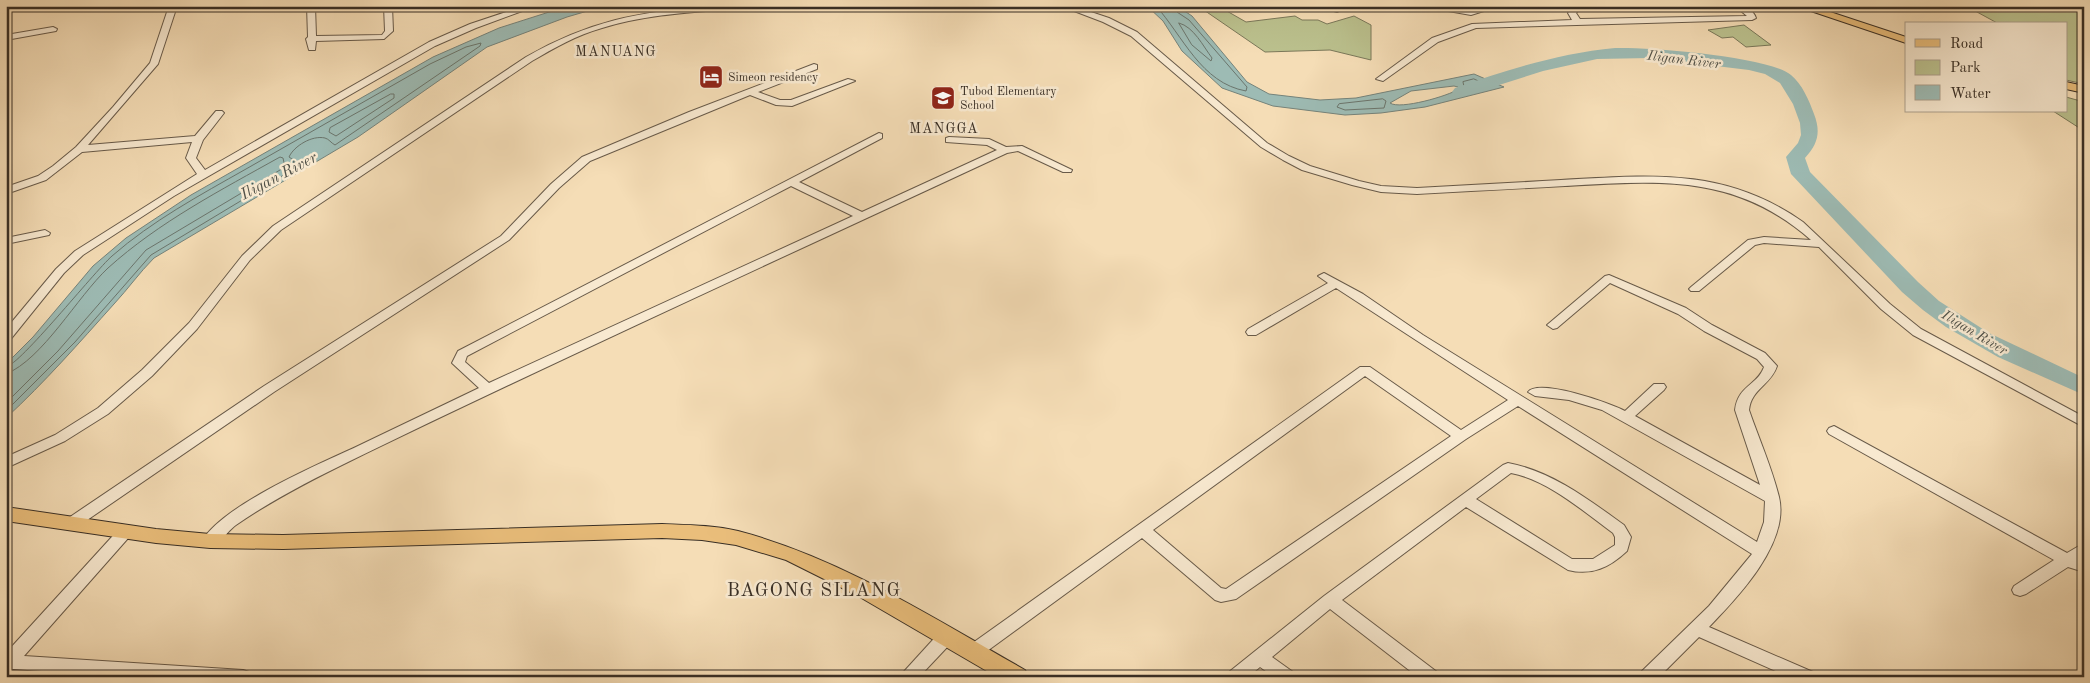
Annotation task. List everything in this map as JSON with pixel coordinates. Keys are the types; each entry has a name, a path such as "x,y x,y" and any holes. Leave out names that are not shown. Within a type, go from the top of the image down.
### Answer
{"main road":[{"path":"1801,6 1905,40"},
{"path":"2068,86 2084,90"},
{"path":"6,514 125,532 210,541 283,542 653,531 702,533 736,538 793,555 865,590 1017,677"}],"street":[{"path":"6,191 42,178 80,149 154,64 174,6"},
{"path":"311,6 311,44 384,37 389,31 388,6"},
{"path":"6,337 60,271 78,253 203,175 432,44 473,26 532,6"},
{"path":"6,463 67,434 103,411 147,373 193,326 246,258 277,228 529,59 552,46 598,26 668,12 743,6"},
{"path":"1065,6 1106,20 1134,34 1264,145 1306,168 1332,177 1381,189 1417,191 1649,178 1680,180 1713,186 1752,197 1778,209 1800,224 1879,302 1918,333 2084,423"},
{"path":"1322,6 1337,10"},
{"path":"1424,6 1471,13 1496,6"},
{"path":"1456,6 1495,25"},
{"path":"1577,21 1572,13 1578,6"},
{"path":"1380,79 1446,35 1474,26 1535,25 1577,21 1752,18 1739,6"},
{"path":"6,38 53,29"},
{"path":"72,523 269,389 505,238 555,186 586,159 645,133 814,67"},
{"path":"750,92 779,103 792,103 851,81"},
{"path":"203,175 191,158 198,139 219,113"},
{"path":"488,389 458,363 462,354 879,136"},
{"path":"80,149 198,139"},
{"path":"949,140 989,142 1005,150"},
{"path":"210,541 225,525 257,503 288,486 488,389 1005,150 1019,148 1068,170"},
{"path":"790,182 862,216"},
{"path":"6,241 45,233"},
{"path":"1694,289 1752,242 1764,240 1821,244"},
{"path":"1324,276 1517,400 1761,552"},
{"path":"1553,324 1609,278 1682,311 1708,328 1769,362 1771,366 1770,372 1746,393 1741,400 1742,410 1772,498 1771,524 1761,552 1697,629 1647,677"},
{"path":"1252,332 1336,283"},
{"path":"973,652 1365,370 1461,436"},
{"path":"1626,417 1659,386"},
{"path":"1534,392 1587,400 1626,417 1772,498"},
{"path":"1143,530 1209,588 1226,596 1236,592 1461,436 1517,400"},
{"path":"1834,431 2067,560 2084,566"},
{"path":"1235,677 1330,600 1508,468 1517,468 1548,483 1619,529 1623,537 1622,547 1595,566 1581,568 1574,566 1467,500"},
{"path":"8,664 125,532"},
{"path":"2020,590 2084,549"},
{"path":"1330,600 1431,677"},
{"path":"1697,629 1807,677"},
{"path":"908,677 946,636"},
{"path":"1259,657 1287,677"},
{"path":"8,664 242,677"}],"green space":[{"path":"1198,6 1218,6 1246,22 1295,16 1302,20 1318,20 1327,24 1354,16 1371,25 1371,60 1330,50 1265,52"},
{"path":"1966,6 2084,6 2084,84 2068,80 2068,22 1995,22"},
{"path":"1744,25 1771,45 1746,47 1733,37 1722,38 1708,30"},
{"path":"2068,98 2084,102 2084,131 2055,112 2068,112"}],"water":[{"path":"568,6 621,6 591,10 567,17 487,47 358,137 154,258 62,362 6,418 6,364 33,337 93,266 126,238 191,195 433,57 499,28"},
{"path":"1147,6 1177,6 1192,16 1247,82 1269,94 1320,100 1356,98 1474,74 1504,87 1425,107 1381,113 1345,115 1273,106 1222,88 1182,51 1163,21","holes":["1458,87 1459,89 1453,92 1424,101 1403,105 1390,103 1411,91"]}],"waterway":[{"name":"Iligan River","path":"1461,92 1517,73 1558,62 1615,53 1674,56 1738,64 1779,74 1794,89 1809,123 1809,140 1795,157 1801,174 1893,267 1910,287 1931,306 1980,338 2084,387"}],"place":[{"name":"Simeon residency","path":"711,77"},
{"name":"Tubod Elementary School","path":"943,98"}],"district":[{"name":"MANUANG","path":"616,51"},
{"name":"MANGGA","path":"944,128"},
{"name":"BAGONG SILANG","path":"814,589"}]}
